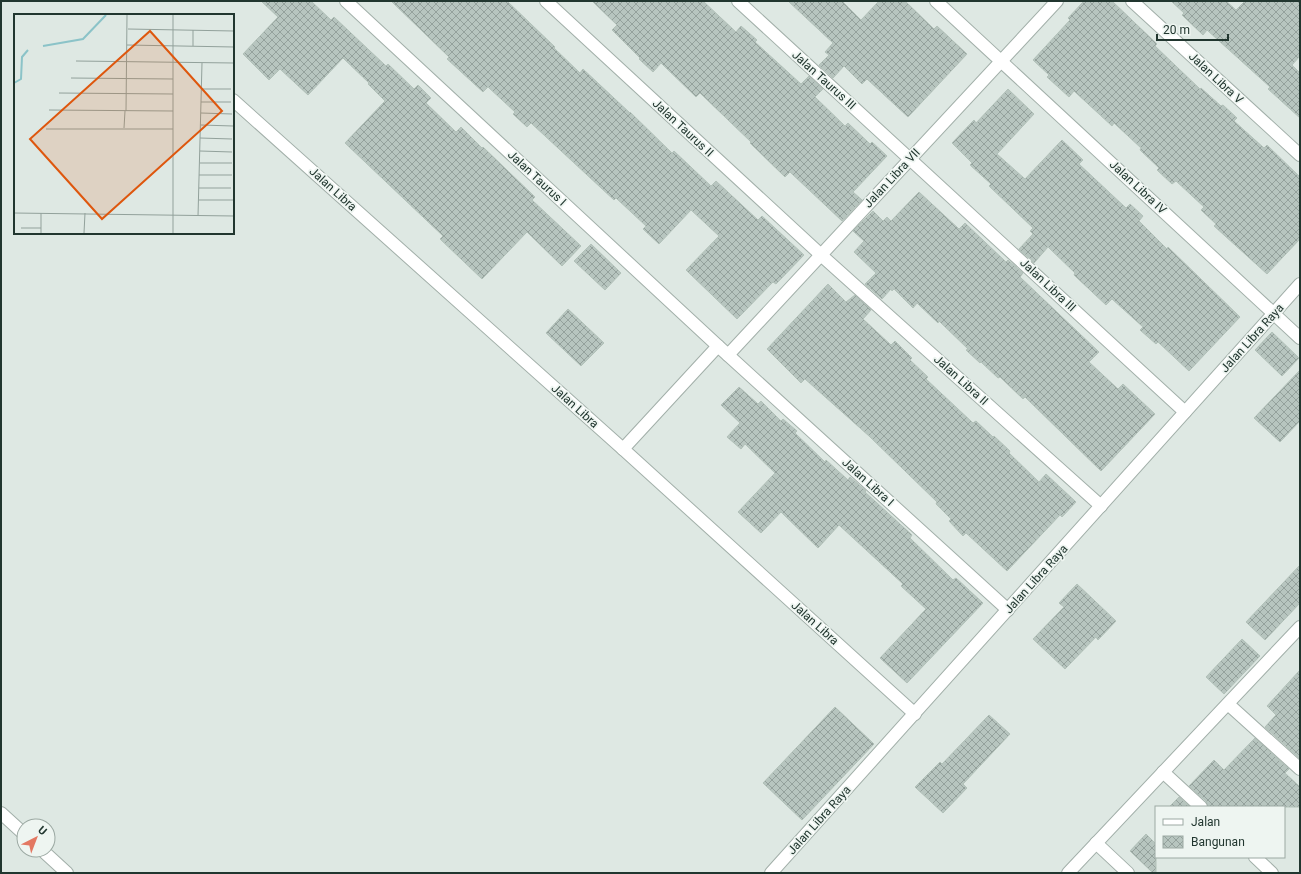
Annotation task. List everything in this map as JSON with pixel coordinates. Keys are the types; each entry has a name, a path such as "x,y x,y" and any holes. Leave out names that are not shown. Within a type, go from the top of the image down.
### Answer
{"street":[{"name":"Jalan Taurus I","path":"346,1 728,355"},
{"name":"Jalan Taurus II","path":"546,1 821,254"},
{"name":"Jalan Taurus III","path":"738,1 910,158"},
{"name":"Jalan Libra IV","path":"936,1 1300,338"},
{"name":"Jalan Libra VII","path":"728,355 1057,1"},
{"name":"Jalan Libra V","path":"1132,1 1300,155"},
{"name":"Jalan Libra","path":"234,101 623,448 914,714"},
{"name":"Jalan Libra III","path":"910,158 1185,412"},
{"name":"Jalan Libra II","path":"821,254 1101,506"},
{"name":"Jalan Libra Raya","path":"771,873 1300,284"},
{"path":"623,448 718,346"},
{"name":"Jalan Libra I","path":"728,355 1008,610"},
{"path":"1068,873 1299,630"},
{"path":"1228,704 1300,769"},
{"path":"1164,772 1200,806"},
{"path":"1,813 16,827"},
{"path":"1096,843 1128,873"},
{"path":"51,858 67,873"},
{"path":"1256,858 1272,873"}],"building":[{"path":"261,1 311,1 331,20 334,17 386,66 388,64 414,89 418,85 431,98 426,103 456,132 461,127 482,148 483,147 535,197 532,200 581,246 562,266 527,232 482,279 440,239 443,236 345,143 385,101 343,58 308,95 280,69 269,80 243,54 278,17"},
{"path":"391,1 507,1 580,73 583,69 672,153 674,151 711,186 716,181 758,220 762,216 804,255 776,284 773,282 737,319 686,270 719,236 691,210 659,244 643,229 646,226 616,198 614,200 531,123 527,127 513,114 515,112 488,87 483,92 447,59 449,57"},
{"path":"592,1 703,1 736,32 741,26 757,40 755,42 801,84 809,76 823,89 815,97 845,126 848,123 870,144 872,142 887,156 853,192 862,200 842,221 790,172 785,177 700,93 696,97 661,63 653,72 612,30 617,25"},
{"path":"788,1 842,1 861,20 879,1 905,1 934,29 937,26 967,54 908,117 867,79 862,84 844,66 833,78 819,65 829,55 825,52 833,43"},
{"path":"1084,1 1112,1 1157,44 1155,46 1200,89 1201,88 1221,106 1223,105 1237,118 1234,121 1264,148 1267,145 1300,177 1300,239 1267,274 1214,226 1216,224 1201,210 1204,207 1176,181 1172,184 1157,170 1159,168 1140,150 1141,148 1114,123 1112,126 1074,91 1069,97 1047,77 1049,75 1033,60 1070,20 1068,18"},
{"path":"1171,1 1226,1 1236,10 1245,1 1300,1 1300,56 1292,65 1300,73 1300,118 1268,89 1270,87 1207,30 1203,35 1182,15 1184,13"},
{"path":"1008,89 1034,114 997,154 1025,179 1062,140 1083,160 1079,164 1126,208 1130,204 1143,216 1139,221 1240,317 1189,371 1158,342 1156,344 1140,330 1143,327 1112,299 1106,305 1074,275 1075,273 1048,247 1034,263 1019,249 1033,234 1030,231 1033,228 989,186 991,184 970,165 972,163 952,143 974,120 976,123"},
{"path":"919,192 959,229 965,223 1006,262 1008,260 1023,273 1020,277 1099,352 1089,362 1118,389 1123,384 1155,414 1101,471 1025,397 1023,399 1000,377 998,378 981,362 980,363 939,321 938,323 917,303 913,308 894,289 892,291 891,289 882,299 865,284 876,273 854,252 864,241 853,231 873,211 883,221 887,217 891,221"},
{"path":"591,244 621,273 605,290 574,261"},
{"path":"828,284 846,302 855,295 871,310 863,319 891,345 895,341 912,358 910,360 928,377 926,379 973,423 976,421 993,437 994,436 1039,482 1046,474 1076,502 1062,517 1060,515 1007,571 966,533 963,536 949,521 951,519 936,504 937,502 869,436 805,379 801,383 767,349"},
{"path":"568,309 604,343 581,366 546,333"},
{"path":"1272,332 1299,358 1282,376 1255,350"},
{"path":"1300,370 1300,421 1280,442 1254,418"},
{"path":"739,387 758,404 761,401 781,421 783,419 797,431 795,433 825,462 826,460 848,480 850,477 866,491 865,492 912,535 910,538 953,580 956,578 983,603 907,683 880,658 926,609 901,586 903,584 839,525 818,548 781,512 761,533 738,512 775,473 745,444 741,449 727,437 740,423 721,405"},
{"path":"1300,565 1300,603 1265,640 1246,622"},
{"path":"1077,584 1116,621 1098,640 1096,637 1065,669 1033,639 1064,607 1059,603"},
{"path":"1242,639 1260,656 1224,694 1206,677"},
{"path":"1300,670 1299,758 1265,727 1276,715 1267,706"},
{"path":"835,707 874,744 802,820 763,783"},
{"path":"989,715 1010,734 963,784 967,788 943,813 915,787 940,762 942,764"},
{"path":"1255,738 1289,769 1285,773 1300,787 1300,807 1208,806 1206,801 1189,786 1214,760 1224,770"},
{"path":"1179,797 1189,806 1170,806"},
{"path":"1146,834 1155,843 1156,873 1153,873 1130,851"}]}
